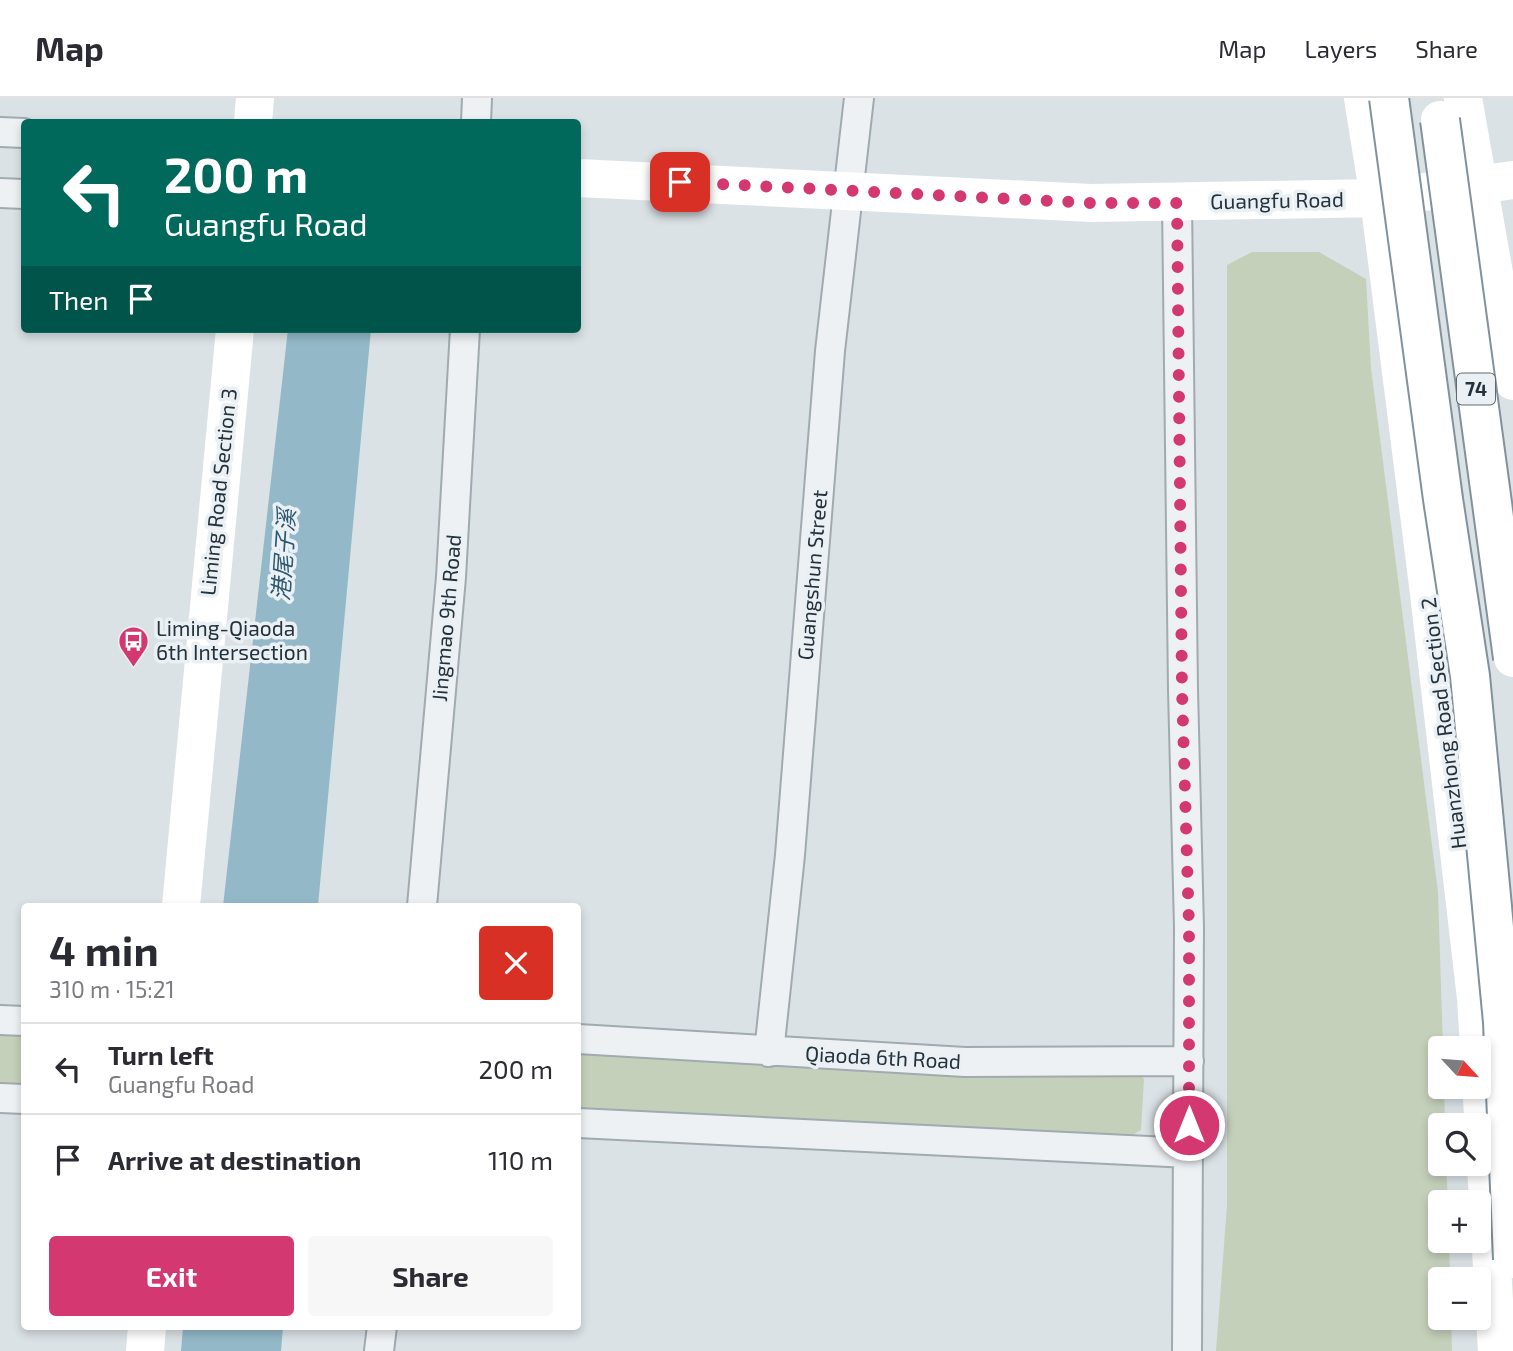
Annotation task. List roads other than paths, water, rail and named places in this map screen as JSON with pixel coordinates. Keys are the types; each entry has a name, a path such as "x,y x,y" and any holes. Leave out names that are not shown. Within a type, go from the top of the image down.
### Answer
{"main road":[{"path":"253,119 255,98"},
{"name":"Huanzhong Road Section 2","path":"1363,98 1379,198 1430,599 1476,998 1497,1351"},
{"path":"1389,98 1443,499 1470,676 1503,1023 1513,1259"},
{"path":"1489,98 1500,183 1513,381"},
{"path":"1452,109 1500,183 1513,223"},
{"name":"74","path":"1452,109 1513,658"},
{"name":"Guangfu Road","path":"581,178 1091,203 1379,198 1500,183"},
{"name":"Liming Road Section 3","path":"181,903 235,333"},
{"path":"145,1351 147,1330"}],"street":[{"path":"476,119 477,98"},
{"name":"Guangshun Street","path":"769,1052 790,855 830,351 859,98"},
{"path":"0,132 21,133"},
{"path":"0,193 21,194"},
{"path":"1177,203 1189,1060 1186,1351"},
{"name":"Jingmao 9th Road","path":"422,903 451,577 465,333"},
{"path":"0,1020 21,1021"},
{"name":"Qiaoda 6th Road","path":"581,1040 965,1062 1189,1060"},
{"path":"0,1098 21,1099"},
{"path":"581,1123 1189,1153"},
{"path":"379,1351 382,1330"}],"water":[{"name":"港尾子溪","path":"288,333 371,333 318,903 223,903"},
{"path":"183,1330 283,1330 281,1351 181,1351"}],"place":[{"name":"Liming-Qiaoda 6th Intersection","path":"133,668"}]}
